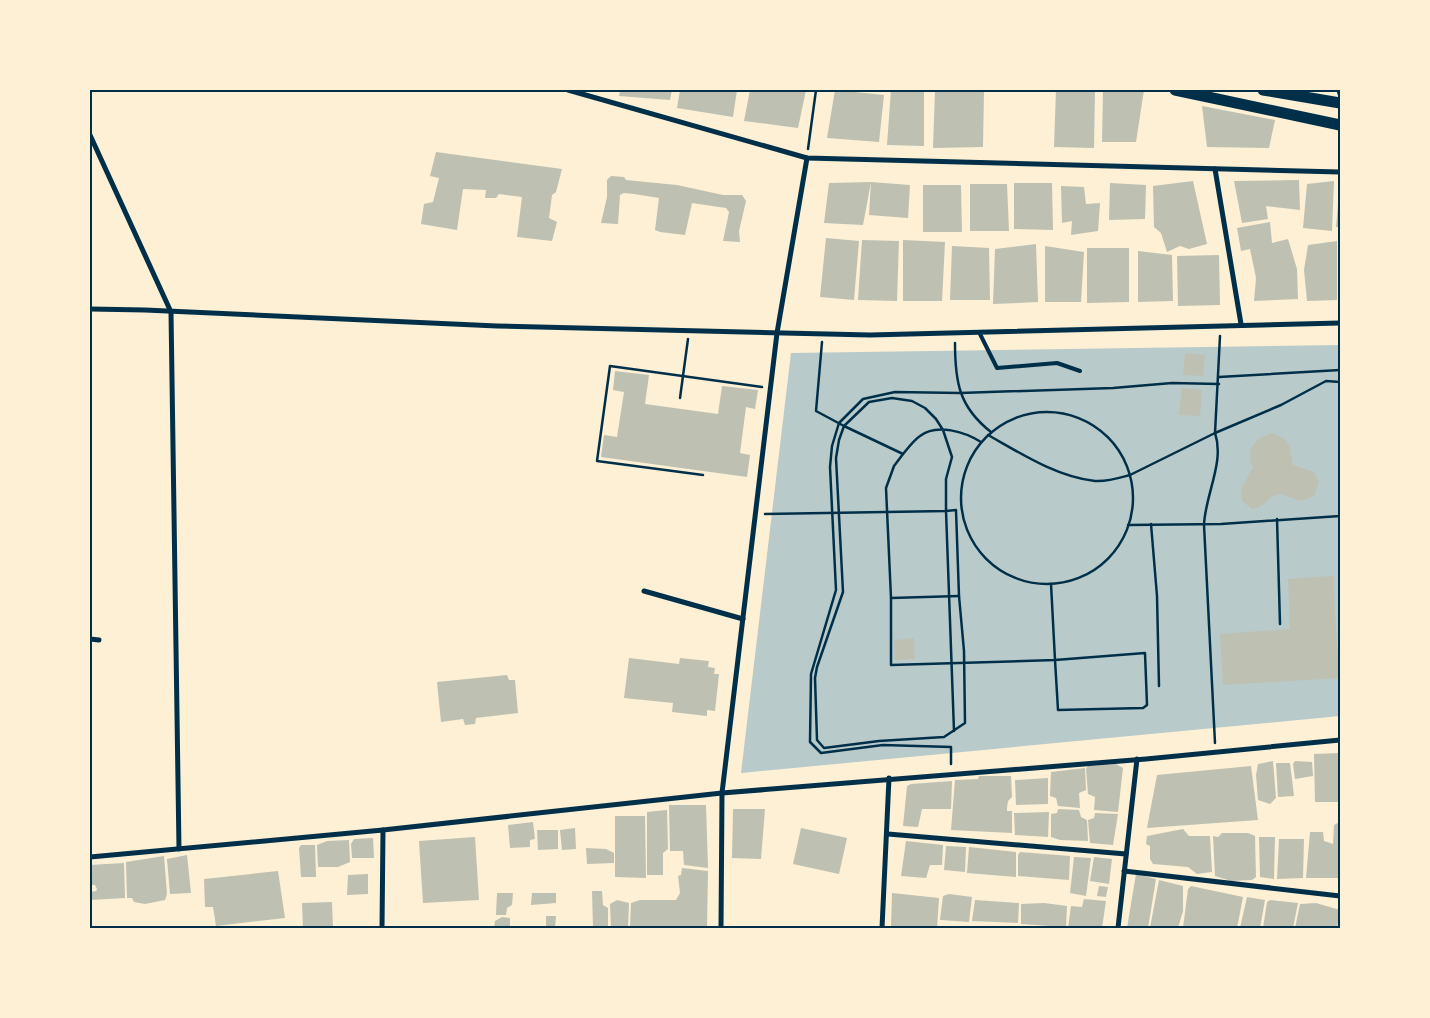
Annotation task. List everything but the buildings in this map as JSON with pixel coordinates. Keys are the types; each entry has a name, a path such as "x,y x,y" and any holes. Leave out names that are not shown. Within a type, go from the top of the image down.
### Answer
{"main road":[{"path":"1175,90 1340,126"},
{"path":"1264,90 1340,103"}],"street":[{"path":"568,90 807,158 1340,172"},
{"path":"1339,90 1340,94"},
{"path":"90,135 171,312 179,848"},
{"path":"721,928 722,793 777,332 807,158"},
{"path":"1215,169 1242,324"},
{"path":"90,310 145,310 498,326 823,334 979,332 1221,324 1340,323"},
{"path":"644,591 743,619"},
{"path":"90,640 99,640"},
{"path":"90,857 382,830 722,793 1137,759 1340,740"},
{"path":"1118,928 1137,759"},
{"path":"882,928 888,834 889,778"},
{"path":"382,830 382,928"},
{"path":"888,834 1126,854"},
{"path":"1124,871 1340,896"}],"lane":[{"path":"979,332 996,368 1057,363 1080,371"}],"path":[{"path":"807,158 816,90"},
{"path":"1216,752 1204,508 1216,467 1218,440 1215,433 1221,324"},
{"path":"680,398 689,330"},
{"path":"955,332 955,374 960,393 979,423 989,434 1039,463 1072,475 1096,481 1116,479 1130,474 1215,433 1281,405 1326,381 1340,382"},
{"path":"823,334 816,411 903,454"},
{"path":"703,475 597,461 610,366 771,388"},
{"path":"1219,377 1340,370"},
{"path":"951,773 951,746 883,745 821,753 810,742 811,674 836,590 830,467 832,446 839,423 863,399 895,392 960,393 1113,388 1172,383 1219,384"},
{"path":"954,731 946,511 946,479 952,457 943,430 936,419 925,408 912,401 892,398 869,402 844,426 836,458 843,592 817,667 815,678 817,740 824,748 879,741 944,737 954,731 965,724 964,663 956,510"},
{"path":"1047,411 1070,414 1091,424 1110,438 1123,457 1130,474 1133,502 1128,525 1118,546 1102,564 1078,578 1052,584 1024,581 994,566 981,554 970,538 962,510 961,493 964,475 971,457 981,442 1007,421 1024,414 1047,411"},
{"path":"981,442 962,432 943,430 920,436 894,466 886,488 891,598 891,665 1055,660 1145,653 1147,706 1143,708 1058,710 1055,660 1052,584"},
{"path":"756,514 840,514 962,510"},
{"path":"1128,525 1204,525 1340,516"},
{"path":"1277,519 1280,624"},
{"path":"1151,524 1157,596 1159,686"},
{"path":"891,598 959,596"}],"shaded area":[{"path":"1340,345 1340,716 741,773 791,353"}]}
